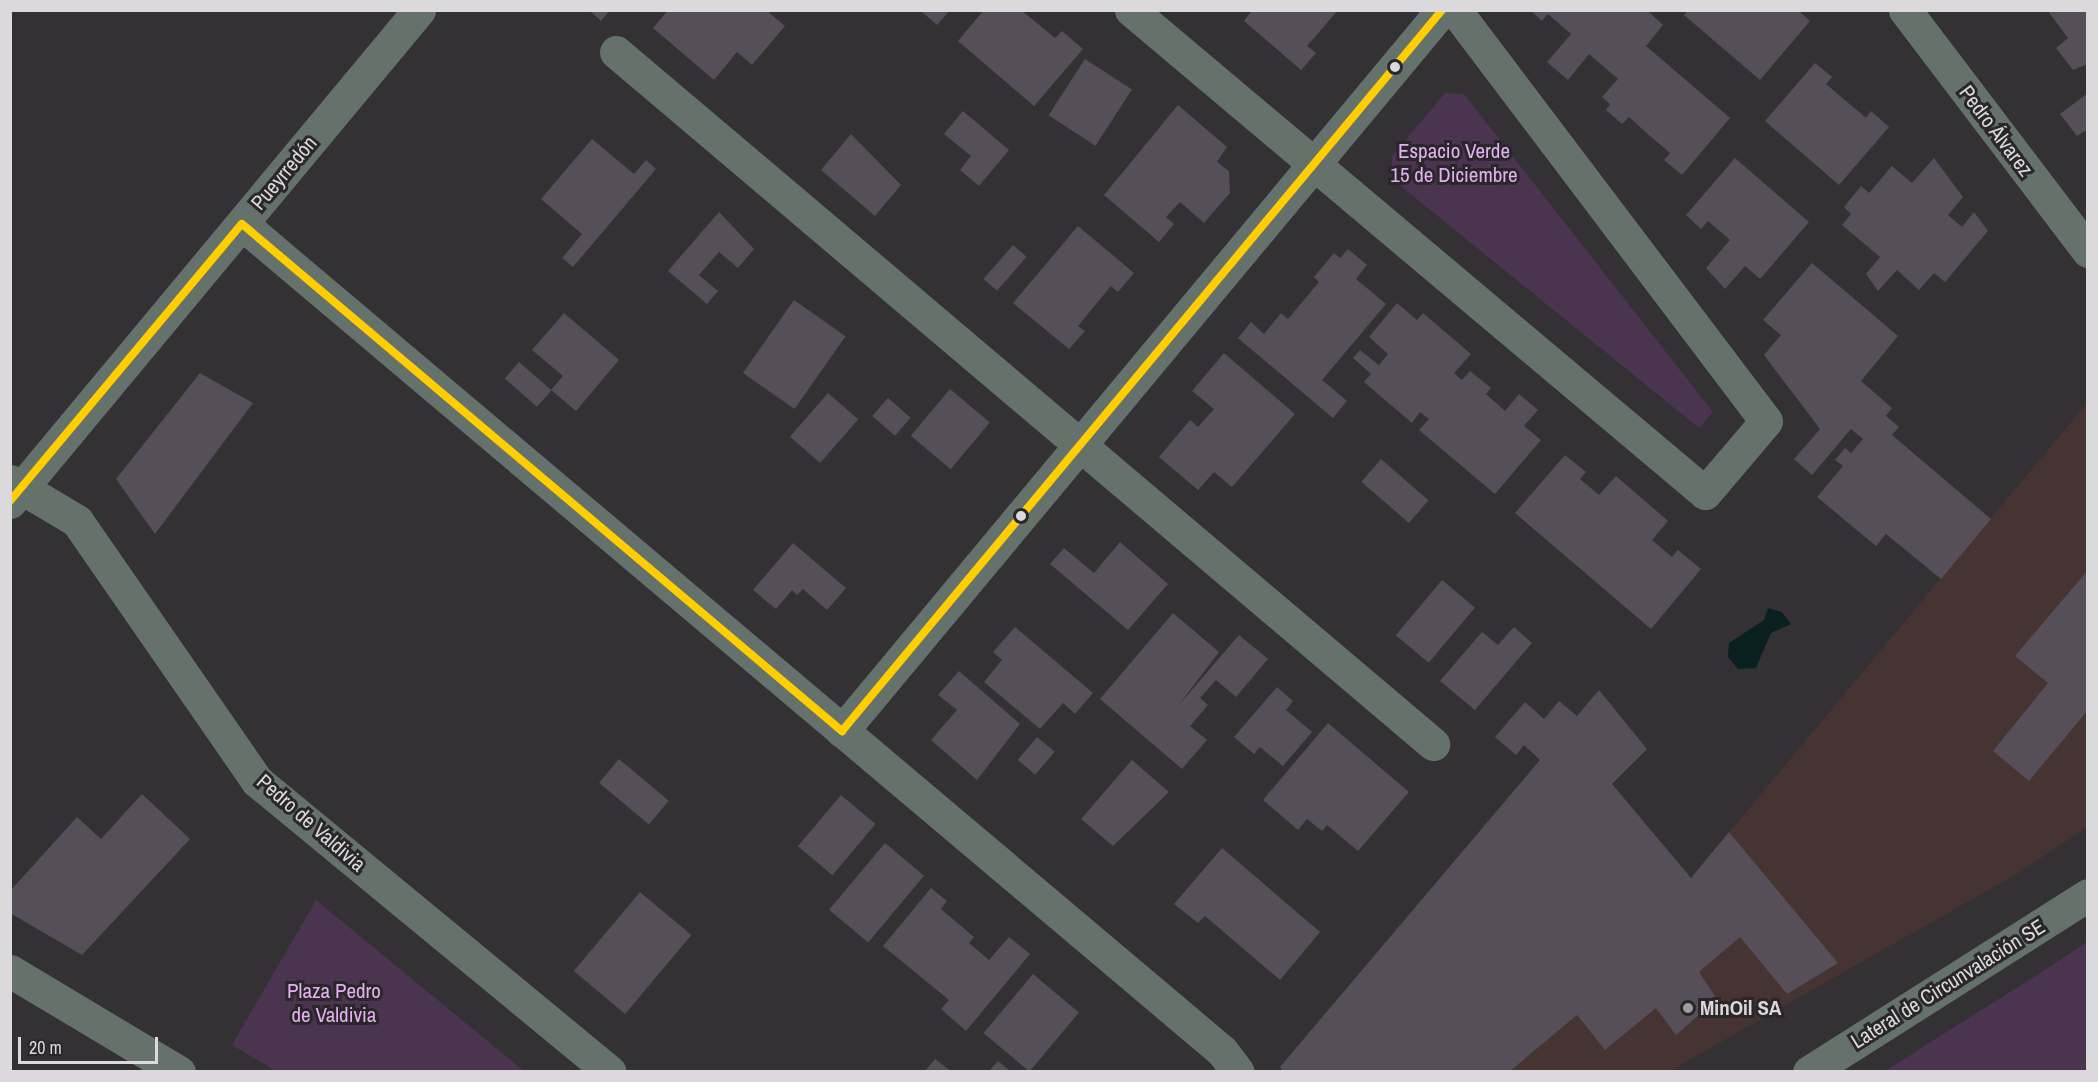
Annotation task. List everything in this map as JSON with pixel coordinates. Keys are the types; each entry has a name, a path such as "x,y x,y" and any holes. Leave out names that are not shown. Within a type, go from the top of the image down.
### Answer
{"street":[{"name":"Pueyrredón","path":"14,490 242,224 419,10"},
{"path":"1131,10 1706,493 1766,421 1455,10"},
{"path":"842,731 1442,10"},
{"name":"Pedro Álvarez","path":"1905,10 2088,251"},
{"path":"616,52 1433,744"},
{"path":"242,224 1222,1051 1238,1071"},
{"name":"Pedro de Valdivia","path":"14,490 77,521 257,781 610,1071"},
{"name":"Lateral de Circunvalación SE","path":"1809,1071 2088,895"},
{"path":"10,970 179,1071"}],"shaded area":[{"path":"2087,403 2087,827 2020,872 1670,1071 1283,1072 1280,1067 1566,729 1691,878"}],"green space":[{"name":"Espacio Verde 15 de Diciembre","path":"1445,93 1464,94 1713,412 1699,428 1392,179 1392,156"},
{"name":"Plaza Pedro de Valdivia","path":"316,900 524,1071 276,1071 232,1045"},
{"path":"2087,942 2087,1071 1885,1071 2051,966"}],"water":[{"path":"1768,608 1782,612 1791,624 1771,633 1756,668 1738,669 1728,657 1729,643 1764,620"}],"building":[{"path":"589,10 610,10 601,21"},
{"path":"668,10 766,10 785,26 752,65 737,52 714,80 653,28"},
{"path":"920,10 950,10 937,25"},
{"path":"984,10 1021,10 1055,38 1062,31 1083,49 1034,106 958,41"},
{"path":"1252,10 1338,10 1307,46 1316,53 1301,70 1244,21"},
{"path":"1530,10 1647,10 1663,25 1646,46 1730,118 1682,175 1664,160 1670,153 1629,117 1622,124 1606,110 1610,104 1602,97 1618,79 1589,54 1568,80 1547,62 1571,34 1548,14 1542,21"},
{"path":"1688,10 1798,10 1810,21 1760,80 1684,15"},
{"path":"2047,10 2088,10 2088,64 2073,70 2056,48 2068,38"},
{"path":"1085,59 1132,89 1095,146 1049,115"},
{"path":"1815,63 1832,77 1826,84 1866,118 1871,111 1889,127 1839,185 1765,121"},
{"path":"2088,93 2088,129 2077,136 2060,114"},
{"path":"1178,105 1227,147 1217,162 1229,171 1230,193 1204,223 1180,202 1166,217 1174,224 1159,242 1104,195"},
{"path":"963,111 1009,150 979,186 960,170 971,156 944,134"},
{"path":"851,134 901,185 875,216 821,170"},
{"path":"592,139 634,174 646,160 656,169 573,267 562,258 582,234 541,199"},
{"path":"1735,158 1809,222 1760,279 1745,266 1725,289 1706,268 1730,240 1708,221 1701,229 1686,215"},
{"path":"1934,158 1963,197 1948,215 1962,227 1974,212 1988,231 1945,282 1934,273 1919,290 1897,270 1878,291 1866,274 1880,257 1842,225 1851,214 1844,207 1861,186 1869,193 1892,166 1912,183"},
{"path":"719,212 754,249 738,268 719,252 699,275 718,291 707,304 668,271"},
{"path":"1078,226 1134,273 1118,292 1111,286 1078,326 1085,331 1069,349 1013,303"},
{"path":"1013,245 1027,257 997,291 983,279"},
{"path":"1348,249 1367,265 1356,279 1386,304 1322,380 1347,401 1333,418 1238,338 1251,322 1264,334 1281,313 1288,319 1319,282 1314,277 1334,253 1340,258"},
{"path":"1812,263 1898,336 1861,381 1892,408 1886,416 1899,427 1892,435 1991,519 1941,579 1886,534 1876,546 1817,497 1843,466 1835,460 1845,448 1851,453 1863,439 1851,429 1812,475 1794,459 1820,429 1764,355 1781,335 1763,320"},
{"path":"794,300 846,336 795,409 743,373"},
{"path":"1397,303 1417,320 1423,313 1471,354 1454,373 1462,380 1470,371 1491,388 1486,394 1505,411 1519,394 1538,410 1524,426 1541,440 1495,494 1419,430 1429,419 1420,412 1412,423 1364,382 1371,374 1353,358 1360,350 1379,365 1388,354 1369,337"},
{"path":"564,313 619,360 576,411 551,390 563,376 532,350"},
{"path":"1224,353 1295,414 1232,487 1214,472 1198,490 1159,457 1190,420 1198,427 1214,409 1192,391"},
{"path":"519,362 551,390 537,407 505,379"},
{"path":"200,373 253,403 155,534 116,479"},
{"path":"950,389 990,422 951,469 911,436"},
{"path":"828,393 858,419 820,463 790,437"},
{"path":"888,398 911,418 895,436 872,416"},
{"path":"1565,455 1586,472 1580,479 1599,495 1616,476 1668,521 1652,540 1672,557 1678,550 1701,569 1651,629 1515,513"},
{"path":"1381,459 1429,500 1409,523 1361,482"},
{"path":"1120,542 1168,584 1128,630 1050,564 1064,548 1094,573"},
{"path":"793,543 846,588 827,610 803,589 797,595 792,590 776,609 753,590"},
{"path":"2088,570 2088,710 2029,781 1993,751 2048,683 2015,656"},
{"path":"1442,580 1475,608 1429,663 1396,635"},
{"path":"1173,613 1219,652 1178,706 1239,635 1268,659 1236,697 1216,680 1200,698 1208,705 1190,726 1207,740 1182,769 1100,699"},
{"path":"1015,627 1093,693 1075,714 1063,703 1040,729 984,682 1002,660 993,652"},
{"path":"1514,627 1532,643 1475,710 1440,681 1482,632 1498,645"},
{"path":"959,671 1020,724 977,780 931,740 957,710 938,695"},
{"path":"1277,687 1293,701 1286,710 1312,732 1283,766 1260,747 1254,754 1234,737"},
{"path":"1599,690 1647,749 1612,784 1691,878 1729,832 1838,963 1787,994 1740,937 1699,972 1717,999 1676,1035 1656,1008 1605,1050 1577,1015 1510,1071 1283,1071 1280,1067 1540,760 1524,745 1516,755 1495,737 1525,702 1544,719 1559,701 1577,716"},
{"path":"1328,723 1409,792 1358,851 1327,825 1322,831 1307,819 1298,830 1263,800"},
{"path":"1037,737 1055,752 1035,775 1018,760"},
{"path":"619,759 669,801 649,825 599,783"},
{"path":"1132,760 1169,792 1113,846 1081,819"},
{"path":"142,794 190,839 82,955 10,913 10,891 77,817 101,839"},
{"path":"841,795 875,824 832,875 798,846"},
{"path":"885,843 924,876 868,942 829,910"},
{"path":"1222,848 1320,932 1280,980 1205,916 1198,923 1174,904"},
{"path":"931,888 947,901 941,909 974,937 969,943 989,960 1009,937 1030,954 966,1031 941,1009 949,1000 883,946"},
{"path":"640,892 691,935 625,1014 574,971"},
{"path":"1033,974 1079,1013 1029,1072 984,1033"},
{"path":"935,1059 948,1069 950,1071 925,1071"},
{"path":"998,1061 1010,1071 989,1071"}],"transit line":[{"name":"20","path":"10,501 242,224 842,731 1442,10"}],"place":[{"name":"MinOil SA","path":"1688,1008"}]}
